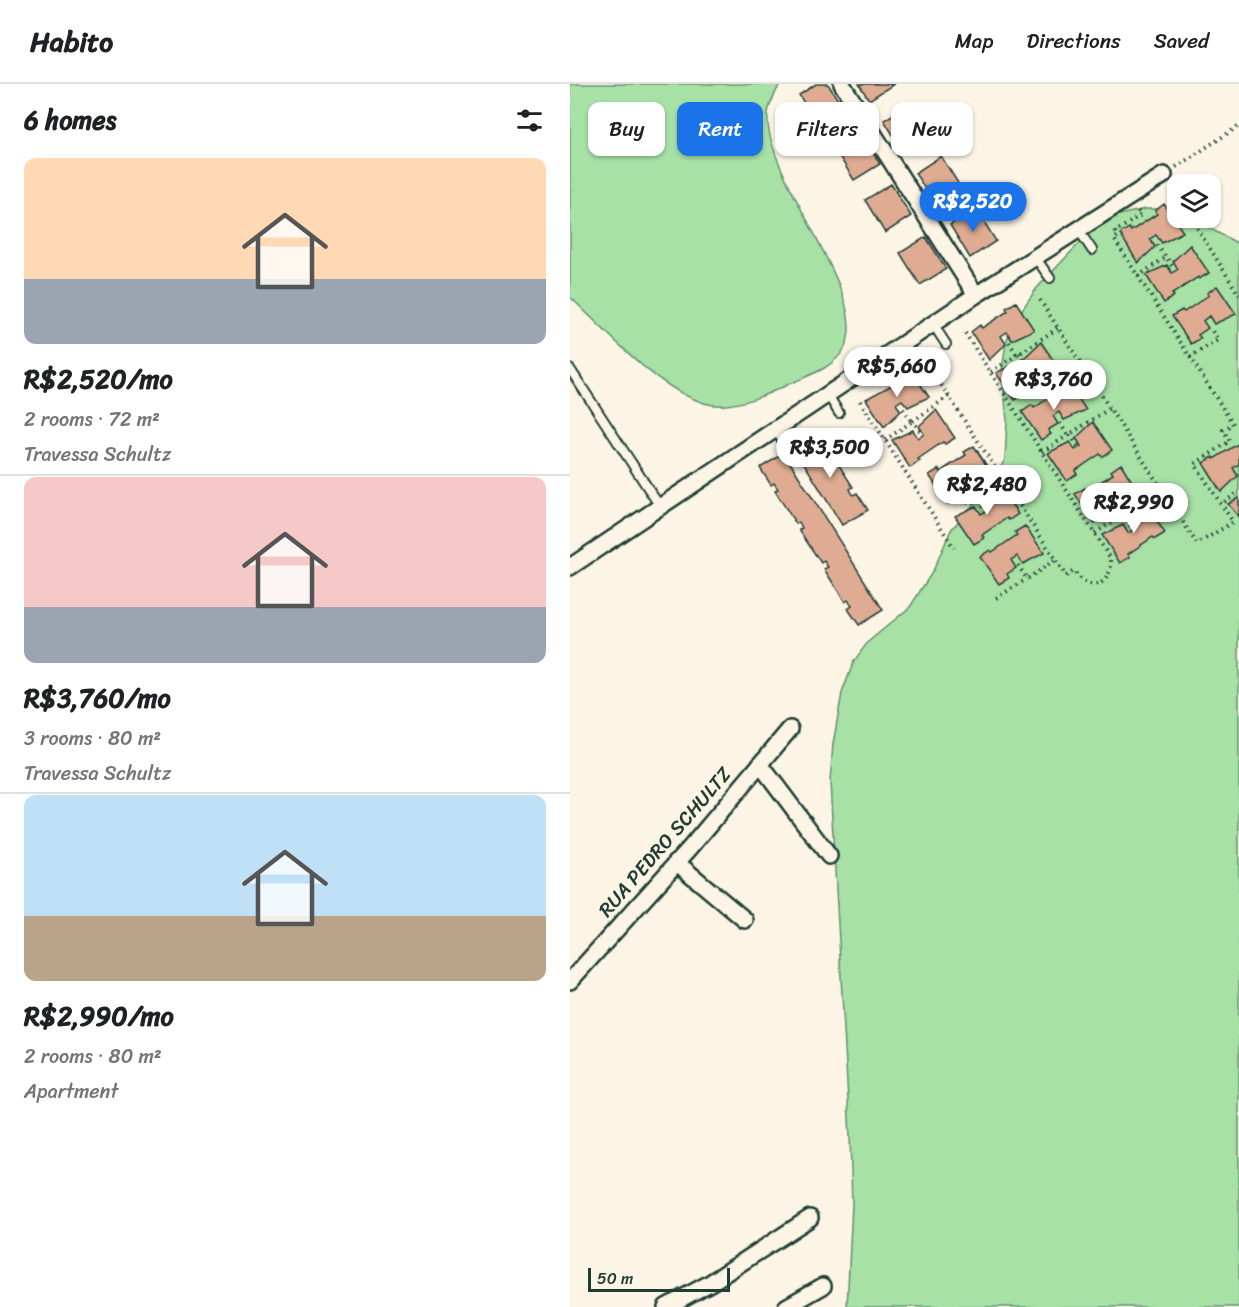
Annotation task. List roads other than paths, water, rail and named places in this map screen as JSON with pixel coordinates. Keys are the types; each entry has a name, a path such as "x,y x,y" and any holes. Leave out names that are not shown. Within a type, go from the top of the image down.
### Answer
{"street":[{"path":"842,84 976,295"},
{"path":"570,567 976,295 1164,175"},
{"name":"RUA PEDRO SCHULTZ","path":"570,981 790,729"},
{"path":"760,764 829,856"},
{"path":"676,862 746,920"},
{"path":"666,1307 710,1283 810,1218"},
{"path":"786,1307 823,1286"}],"lane":[{"path":"1078,229 1092,250"},
{"path":"1035,257 1050,278"},
{"path":"933,324 946,344"},
{"path":"570,369 661,508"},
{"path":"828,394 839,413"},
{"path":"776,430 786,447"}]}
